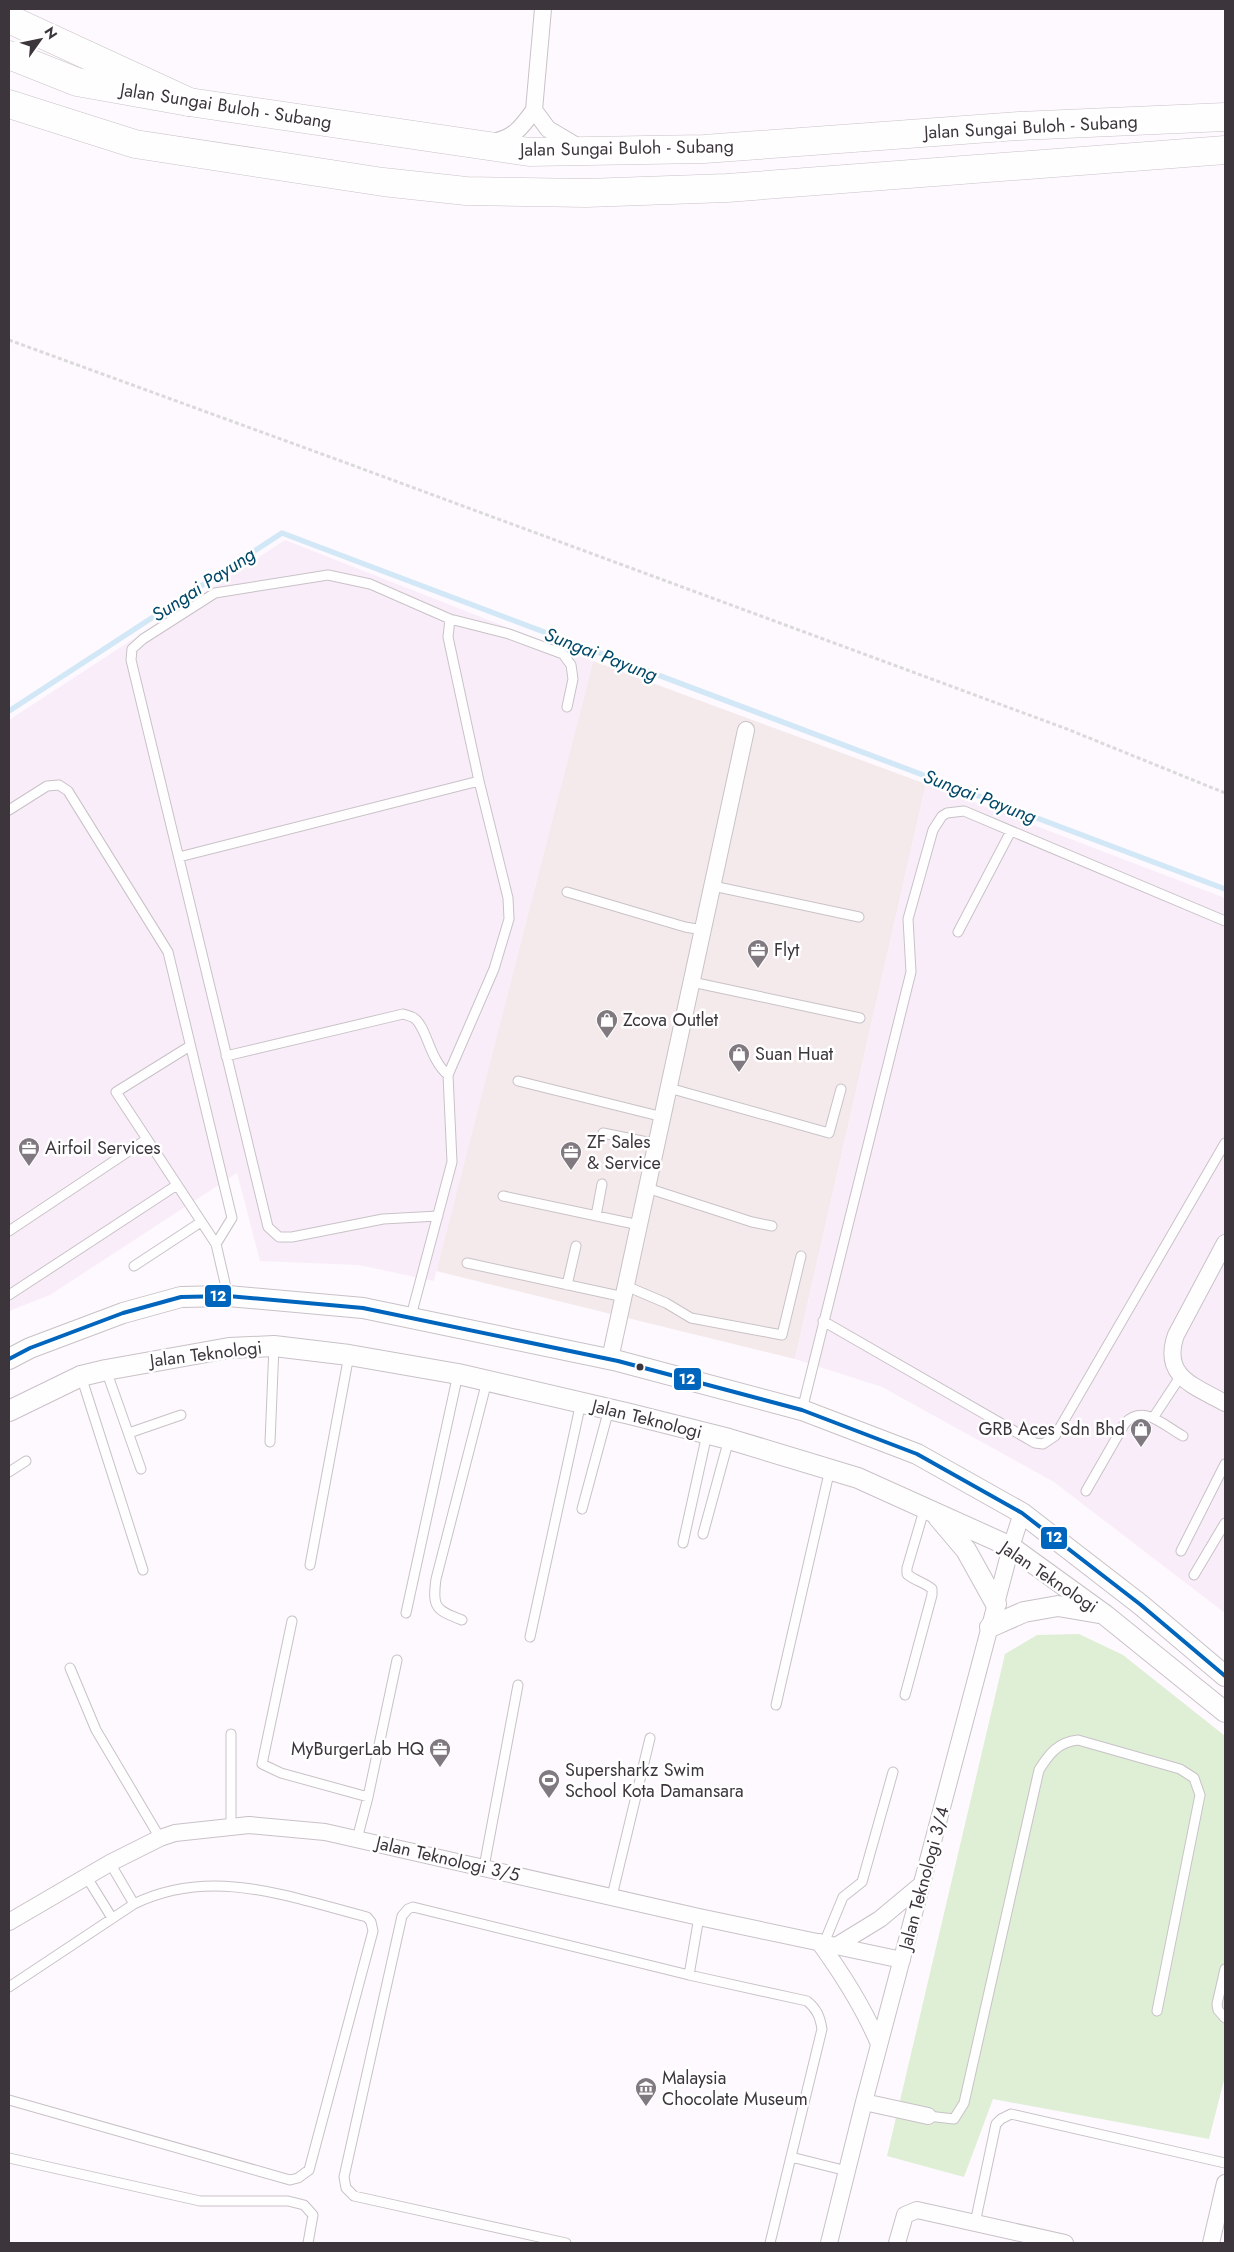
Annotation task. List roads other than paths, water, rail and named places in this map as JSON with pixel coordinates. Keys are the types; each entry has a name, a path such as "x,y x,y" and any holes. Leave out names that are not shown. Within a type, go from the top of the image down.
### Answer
{"highway":[{"path":"9,19 189,102"},
{"name":"Jalan Sungai Buloh - Subang","path":"9,55 77,82 189,102 529,152 704,149 1019,126 1225,117"},
{"name":"Jalan Sungai Buloh - Subang","path":"9,104 135,144 383,182 466,191 586,193 727,188 1225,150"}],"street":[{"path":"475,144 506,140 526,122 534,110 543,9"},
{"path":"534,110 548,129 586,151"},
{"path":"610,1359 746,730"},
{"path":"1225,1243 1176,1335 1171,1349 1173,1363 1180,1377 1225,1403"},
{"name":"Jalan Teknologi","path":"9,1359 30,1348 123,1312 181,1297 228,1296 363,1308 411,1316 610,1359 802,1410 917,1454 1022,1513 1141,1605 1225,1676"},
{"name":"Jalan Teknologi","path":"9,1411 81,1376 229,1348 274,1346 349,1355 458,1374 581,1402 729,1439 830,1469 858,1478 929,1508 1010,1548 1106,1615 1225,1712"},
{"path":"929,1508 966,1550 996,1604"},
{"name":"Jalan Teknologi 3/4","path":"829,2243 864,2102 1010,1548 1022,1513"},
{"path":"990,1627 1024,1612 1058,1606 1106,1615"},
{"name":"Jalan Teknologi 3/5","path":"9,1922 86,1876 160,1838 174,1833 249,1825 325,1832 484,1866 699,1917 902,1960"},
{"path":"880,2044 861,2004 827,1944 880,1919 922,1884"},
{"path":"864,2102 928,2116"},
{"path":"1211,2243 1225,2183"},
{"path":"897,2243 903,2219 905,2215 913,2210 1065,2243"}],"lane":[{"path":"438,1216 383,1219 292,1237 279,1237 272,1232 265,1220 130,660 132,649 143,639 215,594 328,575 370,584 450,619 509,634 563,654 571,665 573,679 567,707"},
{"path":"411,1316 452,1162 448,1075 494,969 508,919 508,898 479,781 448,637 450,619"},
{"path":"179,857 479,781"},
{"path":"9,810 47,786 59,785 68,791 168,952 232,1218 216,1244"},
{"path":"802,1410 911,972 908,919 933,830 942,816 947,813 964,811 1225,921"},
{"path":"958,932 1011,831"},
{"path":"712,886 859,918"},
{"path":"567,892 685,927 703,930"},
{"path":"692,982 860,1018"},
{"path":"226,1056 403,1014 414,1017 419,1024 435,1062 448,1075"},
{"path":"190,1046 116,1092 216,1244 228,1296"},
{"path":"518,1081 663,1116"},
{"path":"669,1088 829,1133 841,1089"},
{"path":"603,1133 657,1144"},
{"path":"9,1231 147,1139"},
{"path":"823,1322 1035,1443 1044,1444 1055,1436 1225,1143"},
{"path":"596,1216 602,1184"},
{"path":"9,1295 177,1185"},
{"path":"647,1188 752,1222 772,1226"},
{"path":"503,1196 639,1224"},
{"path":"134,1266 201,1222"},
{"path":"567,1285 576,1246"},
{"path":"467,1263 567,1285 625,1291 666,1303 691,1318 782,1335 802,1256"},
{"path":"270,1442 274,1346"},
{"path":"310,1565 349,1355"},
{"path":"106,1370 141,1469"},
{"path":"406,1613 458,1374"},
{"path":"81,1376 143,1570"},
{"path":"1153,1418 1180,1377"},
{"path":"462,1620 442,1613 436,1607 433,1598 436,1579 488,1380"},
{"path":"530,1637 581,1402"},
{"path":"582,1509 609,1409"},
{"path":"1086,1491 1125,1423 1132,1416 1140,1414 1153,1418 1183,1436"},
{"path":"129,1433 181,1415"},
{"path":"683,1543 707,1434"},
{"path":"703,1534 729,1439"},
{"path":"9,1472 26,1461"},
{"path":"1181,1551 1225,1464"},
{"path":"776,1705 830,1469"},
{"path":"905,1695 932,1595 932,1589 912,1579 907,1574 907,1568 929,1508"},
{"path":"1194,1575 1225,1523"},
{"path":"292,1621 262,1764 281,1773 368,1797"},
{"path":"357,1839 368,1797 397,1660"},
{"path":"70,1668 96,1730 160,1838"},
{"path":"484,1866 518,1685"},
{"path":"231,1734 231,1827"},
{"path":"612,1896 650,1738"},
{"path":"928,2116 954,2118 964,2102 1039,1770 1056,1748 1067,1741 1078,1740 1180,1769 1194,1778 1200,1795 1158,2011"},
{"path":"827,1944 843,1897 862,1882 893,1772"},
{"path":"110,1863 134,1904"},
{"path":"86,1876 112,1918"},
{"path":"9,1987 134,1904 157,1893 191,1886 246,1887 367,1917 371,1922 373,1931 309,2170 298,2178 290,2180 9,2100"},
{"path":"566,2243 354,2196 346,2188 344,2177 402,1916 408,1909 414,1907 689,1975 807,2001 814,2006 820,2016 822,2029 770,2243"},
{"path":"689,1975 699,1917"},
{"path":"1225,1969 1218,2004 1218,2010 1225,2018"},
{"path":"975,2223 996,2124 1011,2114 1225,2163"},
{"path":"791,2157 847,2171"},
{"path":"9,2158 200,2201 288,2201 304,2205 313,2215 308,2243"}],"waterway":[{"name":"Sungai Payung","path":"9,711 282,533 1225,889"}],"place":[{"name":"Flyt","path":"758,969"},
{"name":"Zcova Outlet","path":"607,1039"},
{"name":"Suan Huat","path":"739,1073"},
{"name":"Airfoil Services","path":"29,1167"},
{"name":"ZF Sales & Service","path":"571,1171"},
{"name":"GRB Aces Sdn Bhd","path":"1141,1448"},
{"name":"MyBurgerLab HQ","path":"440,1768"},
{"name":"Supersharkz Swim School Kota Damansara","path":"549,1799"},
{"name":"Malaysia Chocolate Museum","path":"646,2107"}]}
